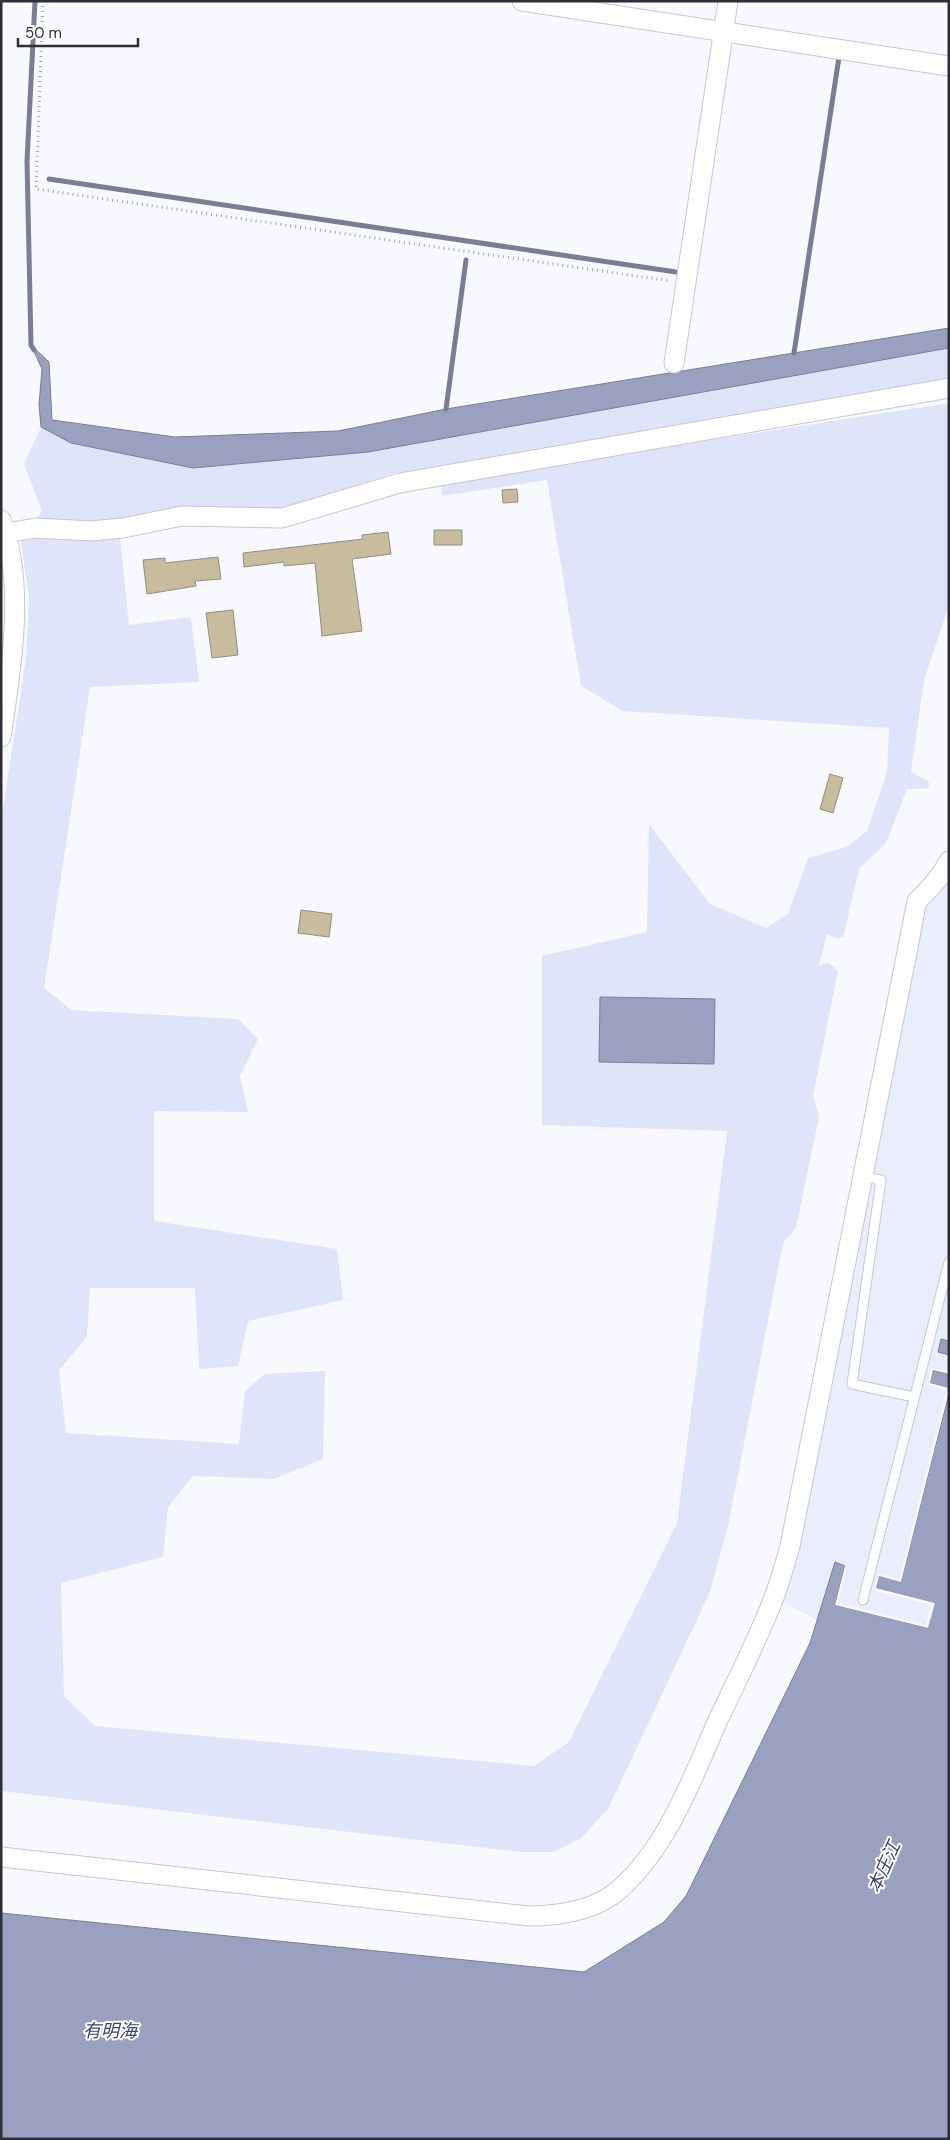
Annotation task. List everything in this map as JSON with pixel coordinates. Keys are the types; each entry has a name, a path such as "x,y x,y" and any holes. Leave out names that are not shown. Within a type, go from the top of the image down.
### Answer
{"street":[{"path":"522,1 949,66"},
{"path":"674,363 728,1"},
{"path":"1,737 11,669 16,596 4,526 91,531 123,528 182,516 282,518 400,484 949,388"},
{"path":"1,1857 528,1916 552,1916 571,1912 597,1903 619,1890 648,1859 673,1821 774,1599 790,1546 917,901 930,890 949,861"}],"lane":[{"path":"870,1178 881,1180 852,1384 914,1397"},
{"path":"864,1600 949,1262"}],"path":[{"path":"43,1 36,189 686,283"}],"shaded area":[{"path":"949,348 949,382 945,383 391,474 280,509 120,537 129,625 191,617 199,682 90,687 44,988 71,1010 238,1019 258,1039 240,1076 248,1112 154,1111 154,1221 337,1249 343,1300 248,1321 238,1366 199,1369 195,1288 90,1288 87,1337 59,1370 66,1433 239,1444 245,1391 265,1374 325,1371 323,1459 274,1479 193,1476 168,1507 163,1557 61,1583 64,1696 95,1726 534,1766 569,1742 677,1523 727,1131 542,1125 542,956 647,932 649,824 710,904 766,928 788,914 808,858 847,847 867,831 887,772 889,728 623,711 581,686 547,480 442,496 441,485 583,460 949,403 949,605 924,680 911,772 928,781 930,786 926,789 907,789 886,843 859,869 843,938 835,938 827,934 819,965 829,963 838,971 813,1096 819,1116 796,1228 783,1243 728,1526 710,1592 608,1809 580,1839 553,1852 521,1852 1,1791 1,822 26,659 29,599 21,542 42,511 24,464 41,427 71,443 193,468 368,452"},
{"path":"949,875 949,1673 823,1623 781,1601 924,903"}],"water":[{"path":"949,328 949,348 368,452 193,468 71,443 41,427 39,405 42,369 31,345 49,362 52,420 175,437 338,431 446,409"},
{"path":"600,997 715,999 714,1064 599,1062"},
{"path":"941,1339 949,1341 949,1355 938,1352"},
{"path":"933,1370 949,1374 949,1388 930,1383"},
{"name":"有明海","path":"949,1393 949,2139 1,2139 1,1913 584,1972 664,1922 686,1896 810,1643 835,1562 845,1566 835,1605 928,1628 934,1603 876,1588 879,1576 901,1581"}],"pier":[{"path":"931,1368 949,1371 949,1374 933,1370 930,1383 949,1388 949,1390 928,1385"},
{"path":"949,1391 901,1582 879,1576 876,1588 935,1603 928,1628 835,1605 845,1566 847,1567 838,1603 926,1625 931,1605 876,1591 874,1588 878,1574 899,1579 946,1393"}],"building":[{"path":"517,489 518,502 503,503 502,490"},
{"path":"434,530 462,530 462,545 434,545"},
{"path":"388,532 391,554 352,559 362,631 322,636 315,563 284,566 284,562 244,567 243,553 363,539 362,535"},
{"path":"218,557 221,579 195,581 196,586 147,594 143,560 165,558 165,563"},
{"path":"233,610 238,655 212,658 206,613"},
{"path":"830,774 843,778 833,813 820,809"},
{"path":"301,910 332,914 329,937 298,933"}],"waterway":[{"path":"34,350 31,345 27,161 35,1"},
{"path":"794,353 839,57"},
{"path":"49,179 676,272"},
{"path":"446,409 466,260"}],"water label":[{"name":"本庄江","path":"884,1867"}]}
